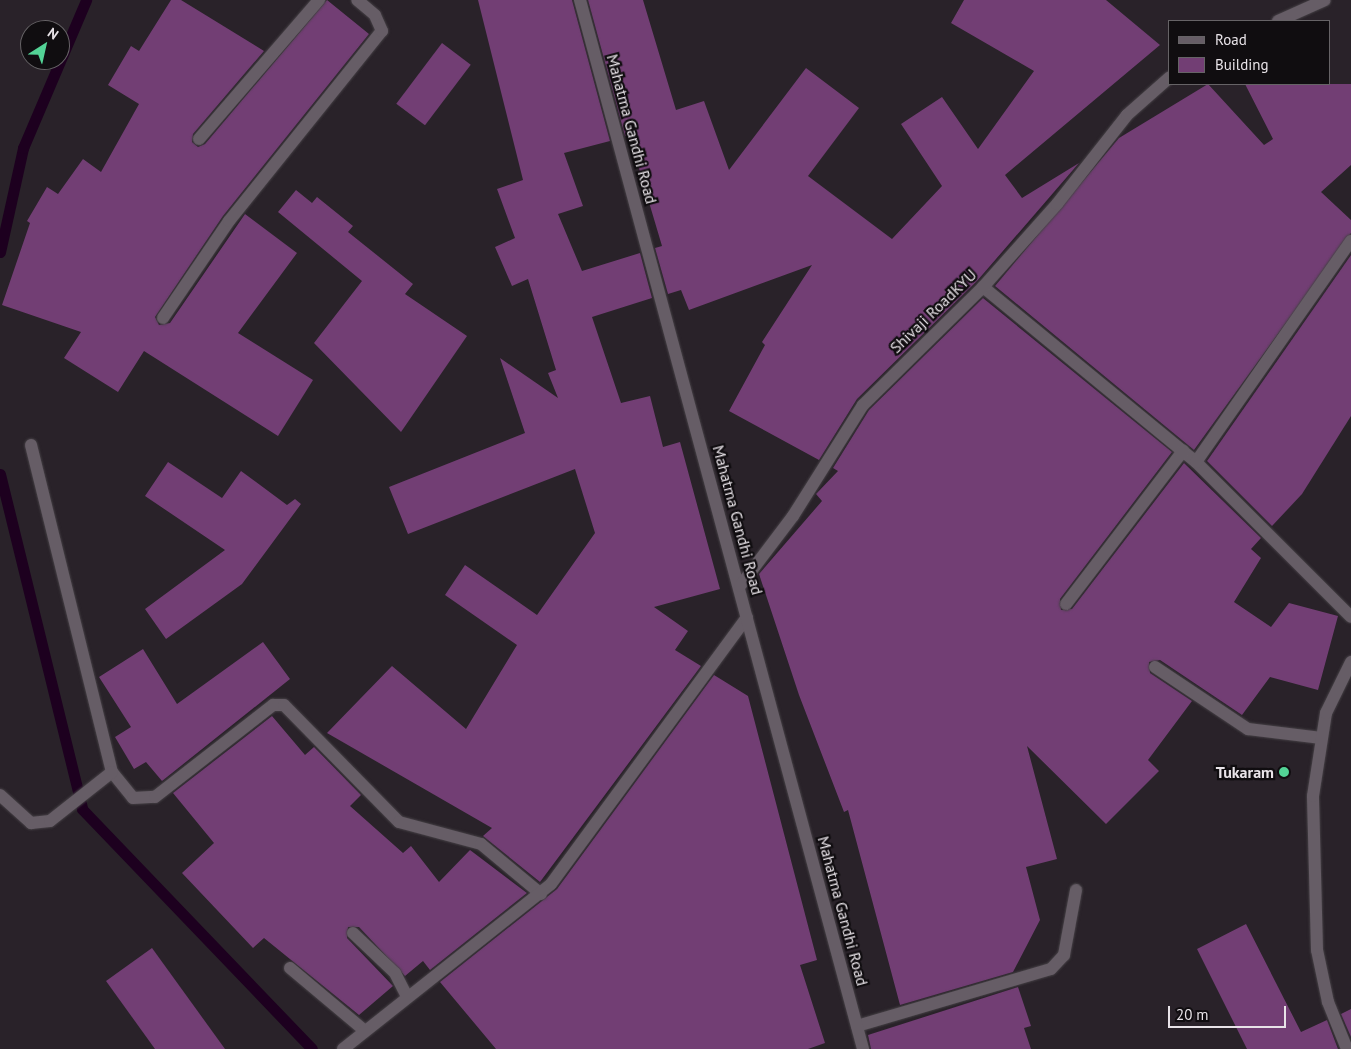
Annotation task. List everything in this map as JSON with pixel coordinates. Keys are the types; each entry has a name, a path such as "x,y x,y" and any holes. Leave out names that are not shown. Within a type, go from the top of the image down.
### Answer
{"street":[{"path":"199,139 319,0"},
{"path":"163,318 229,221 382,31 375,15 357,0"},
{"name":"Mahatma Gandhi Road","path":"580,0 864,1049"},
{"path":"1280,20 1325,0"},
{"name":"Shivaji RoadKYU","path":"740,586 793,516 863,405 983,287 1058,204 1127,115 1168,79"},
{"path":"1196,462 1351,241"},
{"path":"983,287 1196,462 1351,617"},
{"path":"31,445 107,776 133,798 155,797 273,704 284,705 399,822 480,844 541,894"},
{"path":"1066,604 1183,451"},
{"path":"343,1049 541,894 575,857 747,616"},
{"path":"1347,1049 1328,1002 1312,906 1313,796 1326,713 1351,662"},
{"path":"1155,667 1248,729 1321,738"},
{"path":"0,795 31,823 50,821 107,776"},
{"path":"857,1026 1051,969 1064,955 1076,890"},
{"path":"353,933 395,973 407,997"},
{"path":"290,968 365,1031"}],"building":[{"path":"171,0 181,0 264,51 193,134 192,142 198,147 205,144 327,0 369,34 223,216 155,317 159,325 170,323 245,214 297,253 238,333 313,380 278,436 144,351 118,392 64,358 81,332 2,305 30,223 27,221 47,187 58,194 83,159 101,172 139,104 108,85 131,46 139,51"},
{"path":"478,0 572,0 610,141 564,153 583,206 558,214 582,271 640,253 652,298 592,317 621,403 650,396 663,447 680,442 720,589 654,607 688,631 675,650 701,666 540,882 483,836 492,828 327,733 392,666 466,729 517,645 445,595 465,565 537,615 595,533 575,469 408,534 389,487 525,433 500,358 558,398 548,373 556,370 528,279 512,286 495,247 515,238 497,189 523,180"},
{"path":"588,0 643,0 676,110 704,101 729,170 806,68 859,108 808,176 892,239 942,186 901,124 942,97 978,149 1034,71 951,23 964,0 1106,0 1160,45 1005,175 1022,198 1079,163 977,281 857,399 819,460 729,411 765,345 762,342 812,265 689,310 681,290 668,294 655,248 662,246 629,135 625,136"},
{"path":"442,43 471,65 425,125 396,104"},
{"path":"1351,84 1351,165 1321,192 1351,220 1351,233 1194,450 995,286 1119,138 1209,85 1264,145 1273,139 1246,85"},
{"path":"296,190 312,203 317,197 353,226 348,232 413,284 405,294 467,336 401,432 314,343 362,281 278,212"},
{"path":"1351,255 1351,416 1302,494 1272,526 1207,461"},
{"path":"983,298 1172,452 1060,599 1061,610 1072,609 1184,463 1261,538 1251,549 1261,558 1234,602 1271,627 1289,603 1338,616 1318,690 1270,677 1242,715 1160,660 1149,662 1150,673 1192,701 1148,760 1159,771 1106,824 1027,746 1057,859 1026,867 1040,920 1013,972 900,1005 848,810 844,812 799,695 759,574 822,501 816,494 838,471 833,468 869,410"},
{"path":"168,462 222,498 241,471 287,505 295,499 301,504 242,584 166,639 145,609 225,550 145,496"},
{"path":"263,642 290,679 162,781 146,762 134,769 115,737 131,727 99,677 143,649 177,704"},
{"path":"714,675 748,696 817,960 800,965 825,1043 808,1049 496,1049 440,982 557,889"},
{"path":"272,716 305,755 314,747 361,795 350,806 403,853 411,846 439,882 470,850 527,893 430,970 423,961 405,976 359,927 348,927 347,938 393,986 359,1015 264,938 253,948 182,873 214,843 173,793"},
{"path":"1246,924 1301,1032 1327,1020 1338,1049 1247,1049 1197,949"},
{"path":"152,948 225,1049 155,1049 106,981"},
{"path":"1018,987 1031,1026 1024,1028 1031,1049 871,1049 868,1035"},
{"path":"1351,1009 1351,1037 1341,1014"}],"waterway":[{"path":"0,252 23,148 86,0"},
{"path":"0,474 82,809 312,1049"}],"place":[{"name":"Tukaram","path":"1284,772"}]}
